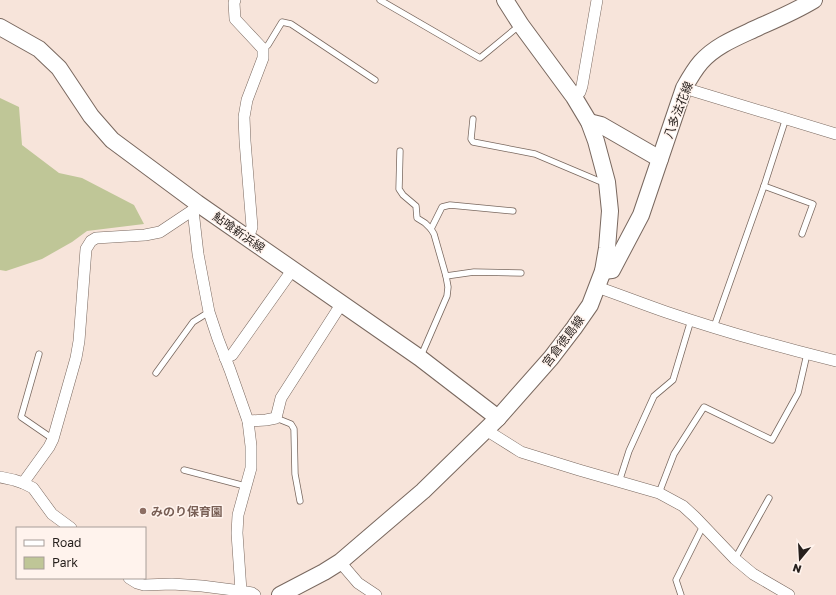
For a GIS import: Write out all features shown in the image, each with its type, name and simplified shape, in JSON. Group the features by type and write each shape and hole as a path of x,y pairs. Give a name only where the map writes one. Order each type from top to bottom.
{"main road":[{"name":"宮倉徳島線","path":"280,595 340,562 423,491 486,430 551,358 590,305 598,287 603,271 607,248 610,211 607,182 596,141 589,122 574,97 521,25 505,0"},
{"name":"八多法花線","path":"603,271 612,270 641,215 684,88 693,72 709,54 729,41 797,10 814,0"},
{"name":"鮎喰新浜線","path":"0,27 38,49 60,68 91,116 112,140 195,206 248,238 342,303 420,358 498,418"},
{"path":"589,122 601,125 660,159"}],"street":[{"path":"235,0 235,19 263,49 263,58 247,100 244,117 244,141 252,226 248,238"},
{"path":"574,97 580,92 582,86 597,0"},
{"path":"684,88 836,134"},
{"path":"195,206 198,254 210,312 218,339 248,421 251,446 251,468 238,516 237,533 241,591"},
{"path":"23,483 49,447 53,439 76,358 79,341 86,250 91,241 96,238 145,235 160,232 195,206"},
{"path":"225,358 232,355 293,269"},
{"path":"598,287 691,320 836,361"},
{"path":"248,421 276,418 281,398 342,303"},
{"path":"486,430 521,452 659,493 683,506 735,559 753,574 789,595"},
{"path":"0,477 14,480 33,488 52,514 70,527"},
{"path":"340,562 358,583 376,595"},
{"path":"131,579 144,585 172,584 202,586 241,591 255,595"}],"lane":[{"path":"380,0 480,58 521,25"},
{"path":"263,49 268,45 282,22 292,24 375,80"},
{"path":"714,327 764,186 786,118"},
{"path":"473,119 471,139 473,142 535,154 599,181 607,182"},
{"path":"400,151 399,189 403,195 416,206 417,218 425,223 434,234 448,287 447,296 420,358"},
{"path":"764,186 813,204 802,234"},
{"path":"431,229 442,207 450,205 513,211"},
{"path":"446,276 474,272 521,273"},
{"path":"156,373 193,322 210,312"},
{"path":"619,482 629,451 654,396 673,380 691,320"},
{"path":"40,354 21,417 53,439"},
{"path":"659,493 674,454 704,407 772,440 798,393 807,354"},
{"path":"276,418 291,424 294,429 295,474 300,501"},
{"path":"184,470 245,486"},
{"path":"735,559 769,498"},
{"path":"681,595 676,580 703,526"}],"green space":[{"path":"0,98 19,107 22,145 59,173 82,178 134,205 144,224 87,231 72,242 42,259 6,271 0,270"}],"place":[{"name":"みのり保育園","path":"143,511"}]}
